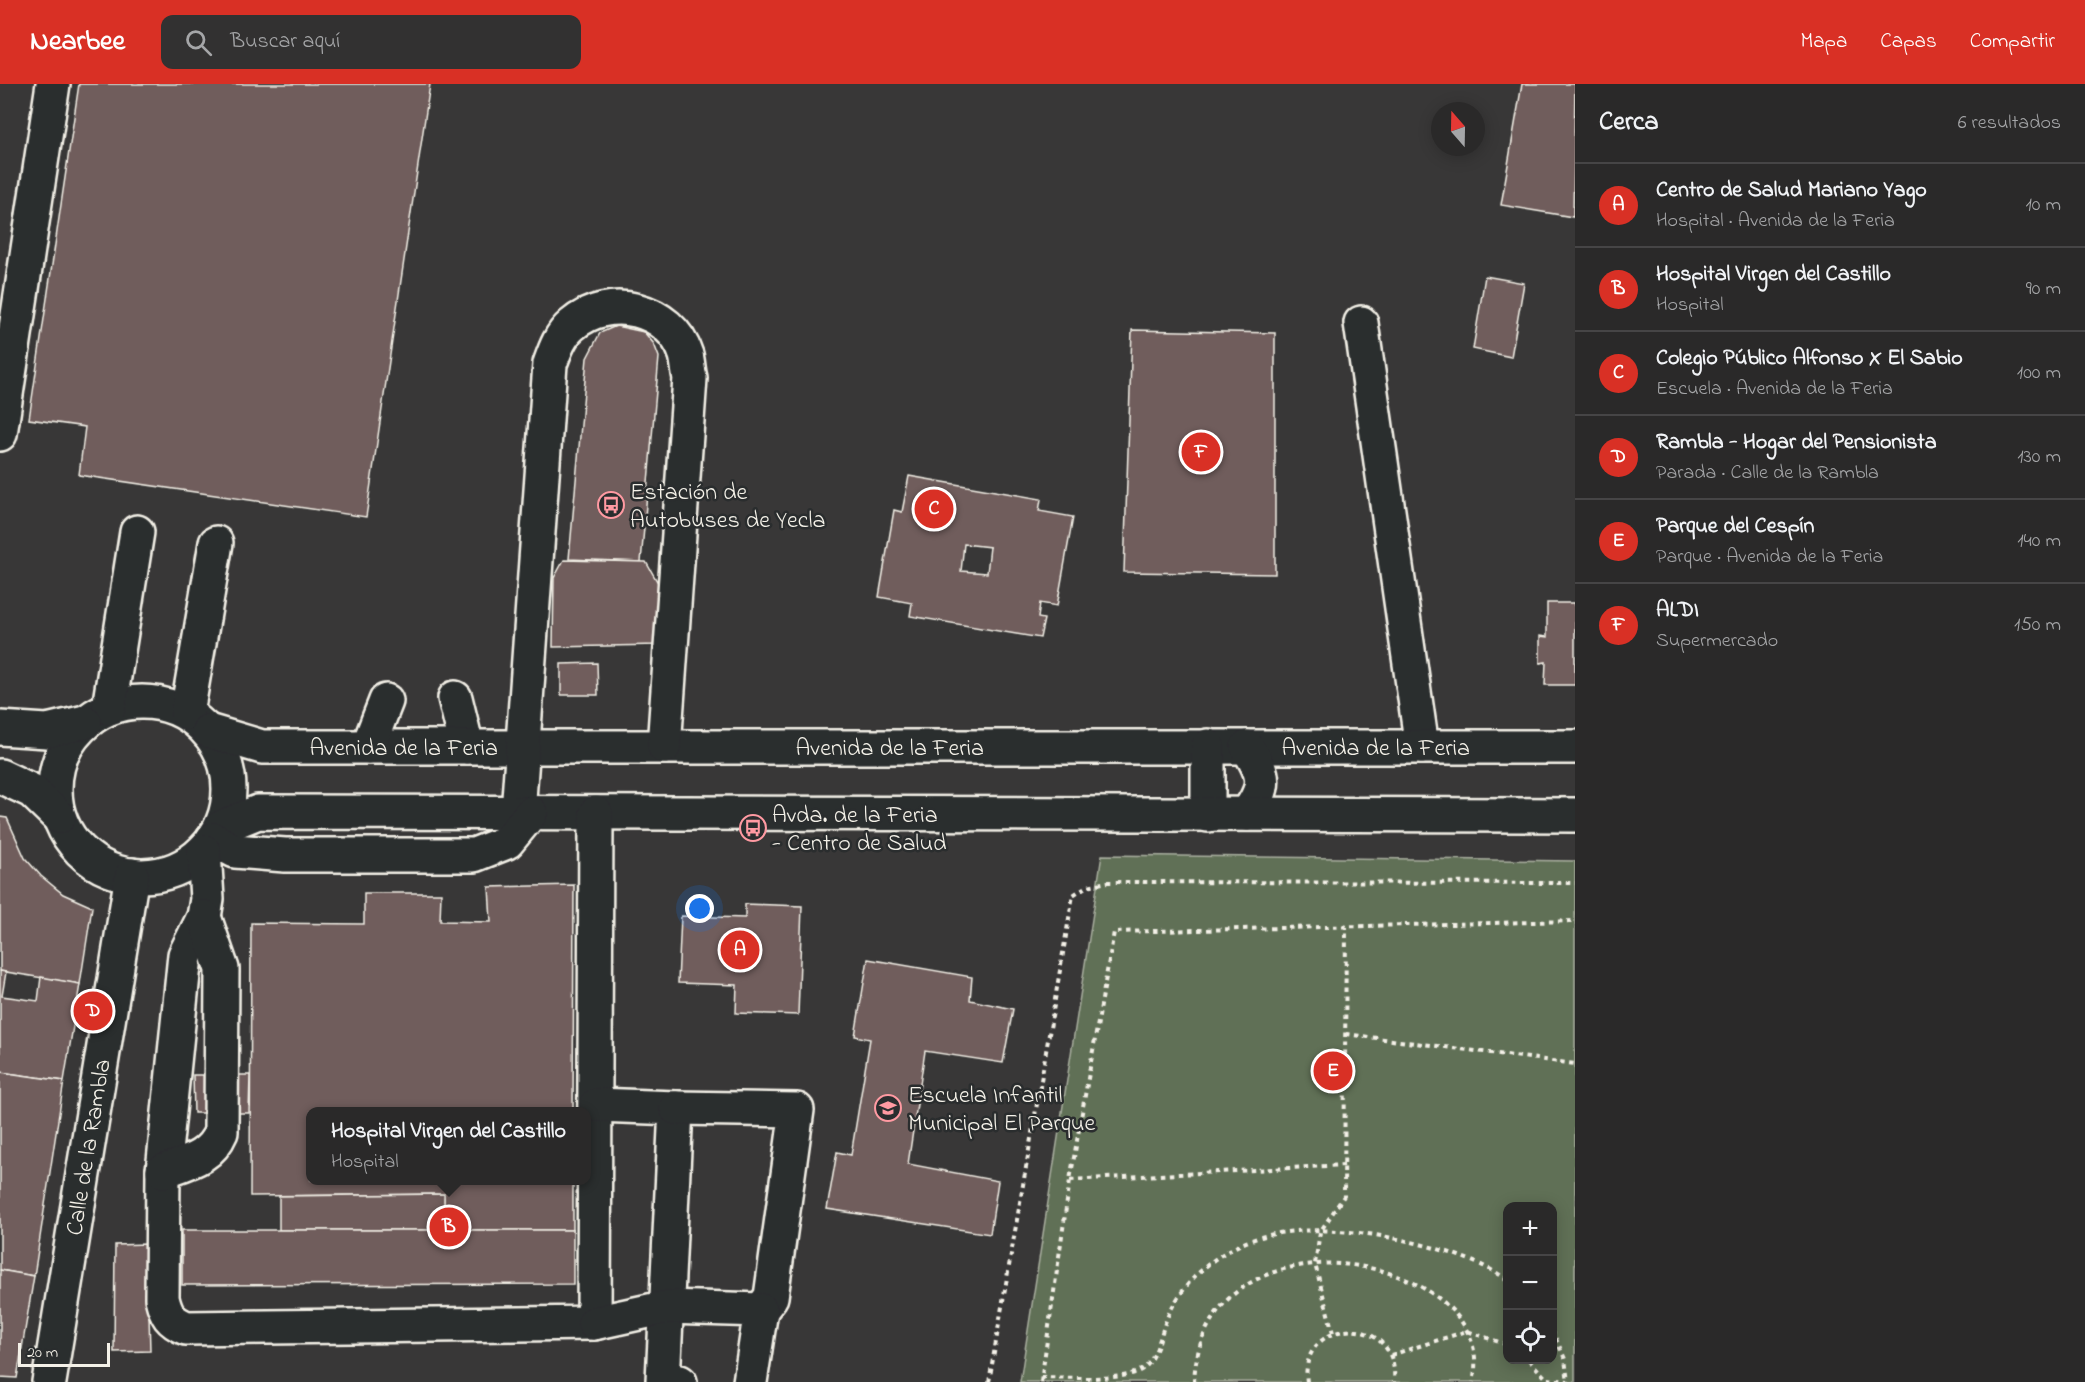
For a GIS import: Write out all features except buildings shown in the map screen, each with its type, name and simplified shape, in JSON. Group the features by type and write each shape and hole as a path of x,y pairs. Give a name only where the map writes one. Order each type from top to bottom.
{"street":[{"path":"0,434 53,84"},
{"path":"213,839 236,851 285,855 474,855 507,842 524,813 522,747 550,364 558,343 572,325 590,313 613,307 636,309 658,318 675,334 686,355 690,378 664,747"},
{"path":"1361,323 1422,747"},
{"path":"137,532 97,715 68,742 58,765 54,792 59,817 70,839 87,857 108,870 132,875 166,872 182,866 213,839 258,812 1575,815"},
{"path":"198,722 216,543"},
{"path":"454,698 467,747"},
{"path":"0,728 47,731 135,701 162,703 198,722 222,752 229,777 229,802 213,839 204,916 185,956 163,1171 162,1298 165,1312 171,1322 186,1328 594,1323 667,1306 761,1310"},
{"path":"368,747 386,701"},
{"name":"Avenida de la Feria","path":"198,722 262,747 1575,747"},
{"path":"1208,746 1208,814"},
{"path":"1247,814 1261,795 1263,777 1248,747"},
{"path":"0,776 32,791 59,817"},
{"path":"594,1323 597,813"},
{"name":"Calle de la Rambla","path":"49,1382 132,875"},
{"path":"163,1171 207,1153 215,1145 221,1132 222,969 204,916"},
{"path":"596,1105 797,1110 771,1298 761,1310 750,1382"},
{"path":"676,1108 663,1381 680,1382"}],"path":[{"path":"989,1382 1073,895 1087,886 1108,882 1575,883"},
{"path":"1503,1277 1470,1259 1415,1241 1320,1232 1263,1237 1227,1252 1203,1269 1177,1300 1148,1364 1140,1371 1121,1376 1041,1379 1070,1180 1114,932 1575,921"},
{"path":"1333,1333 1315,1264 1320,1232 1344,1196 1346,927"},
{"path":"1346,1034 1575,1064"},
{"path":"1070,1180 1345,1165"},
{"path":"1194,1382 1198,1354 1206,1329 1214,1314 1236,1290 1272,1273 1315,1264 1357,1265 1407,1280 1446,1305 1467,1331 1473,1348 1473,1382"},
{"path":"1307,1382 1306,1373 1314,1349 1333,1333 1346,1330 1373,1335 1391,1355 1395,1370 1394,1382"},
{"path":"1391,1355 1467,1331 1503,1343"},
{"path":"1534,1364 1547,1379 1568,1382 1565,1359 1557,1341"}],"green space":[{"path":"1102,855 1575,861 1575,1382 1020,1382"}],"place":[{"name":"ALDI","path":"1201,452"},
{"name":"Estación de Autobuses de Yecla","path":"611,505"},
{"name":"Colegio Público Alfonso X El Sabio","path":"934,509"},
{"name":"Avda. de la Feria - Centro de Salud","path":"753,828"},
{"name":"Centro de Salud Mariano Yago","path":"740,950"},
{"name":"Rambla - Hogar del Pensionista","path":"93,1011"},
{"name":"Parque del Cespín","path":"1333,1071"},
{"name":"Escuela Infantil Municipal El Parque","path":"888,1108"},
{"name":"Hospital Virgen del Castillo","path":"449,1227"}]}
